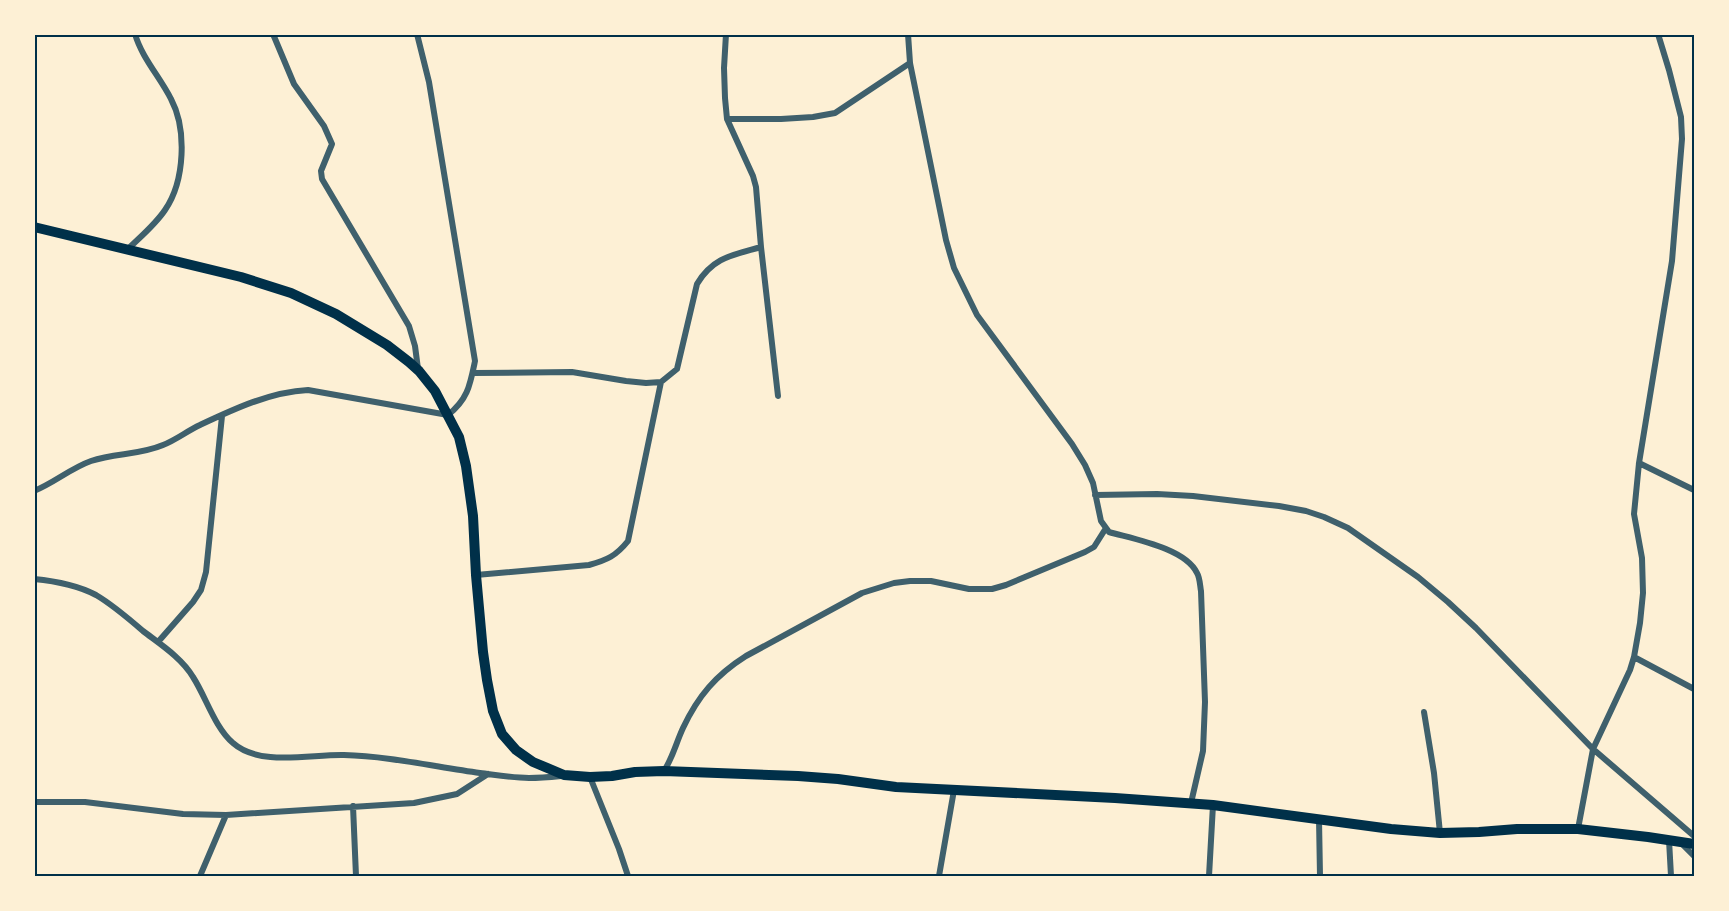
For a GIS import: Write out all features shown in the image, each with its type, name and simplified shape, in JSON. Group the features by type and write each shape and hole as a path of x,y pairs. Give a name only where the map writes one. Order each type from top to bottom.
{"highway":[{"path":"34,227 241,277 291,293 364,330 419,371 435,391 459,436 466,466 473,516 476,575 487,680 493,711 502,734 516,750 533,762 564,775 590,777 664,771 798,776 896,787 1105,797 1213,805 1319,818 1391,830 1440,833 1578,829 1695,844"}],"street":[{"path":"126,250 156,222 170,201 178,179 183,137 178,113 135,34"},
{"path":"273,34 294,84 324,126 332,144 321,171 322,179 409,326 419,371"},
{"path":"34,491 90,461 162,446 198,426 267,397 289,391 308,390 448,415 458,406 466,395 475,361 429,82 417,34"},
{"path":"726,34 724,68 728,119 755,182 760,247 778,396"},
{"path":"908,34 910,63 946,240 954,268 977,315 1072,444 1093,483 1101,521 1109,532 1165,549 1190,563 1198,573 1201,591 1205,702 1203,751 1191,803"},
{"path":"1578,829 1593,749 1630,670 1640,622 1642,558 1634,514 1639,463 1672,261 1682,139 1681,117 1658,34"},
{"path":"728,119 781,119 835,113 910,63"},
{"path":"473,373 572,372 626,381 661,382 676,369 697,284 704,272 723,259 760,247"},
{"path":"476,575 589,565 605,561 619,553 628,541 661,382"},
{"path":"158,642 180,619 201,590 206,572 222,416"},
{"path":"1639,463 1695,490"},
{"path":"1095,495 1193,496 1279,506 1324,516 1348,528 1418,577 1448,602 1476,627 1593,749 1695,836"},
{"path":"664,771 672,759 684,726 702,696 714,680 746,656 862,594 887,585 910,581 931,581 980,590 1006,585 1094,547 1106,528"},
{"path":"34,579 74,586 95,595 158,642 192,674 223,733 234,744 246,751 262,756 286,758 321,755 368,757 531,778 564,775"},
{"path":"1634,657 1695,688"},
{"path":"1424,712 1440,833"},
{"path":"34,802 85,802 183,814 226,815 445,798 457,794 488,774"},
{"path":"590,777 628,876"},
{"path":"939,876 954,790"},
{"path":"1209,876 1213,805"},
{"path":"353,806 356,876"},
{"path":"200,876 226,815"},
{"path":"1319,818 1320,876"},
{"path":"1669,840 1671,876"},
{"path":"1681,842 1695,856"}]}
